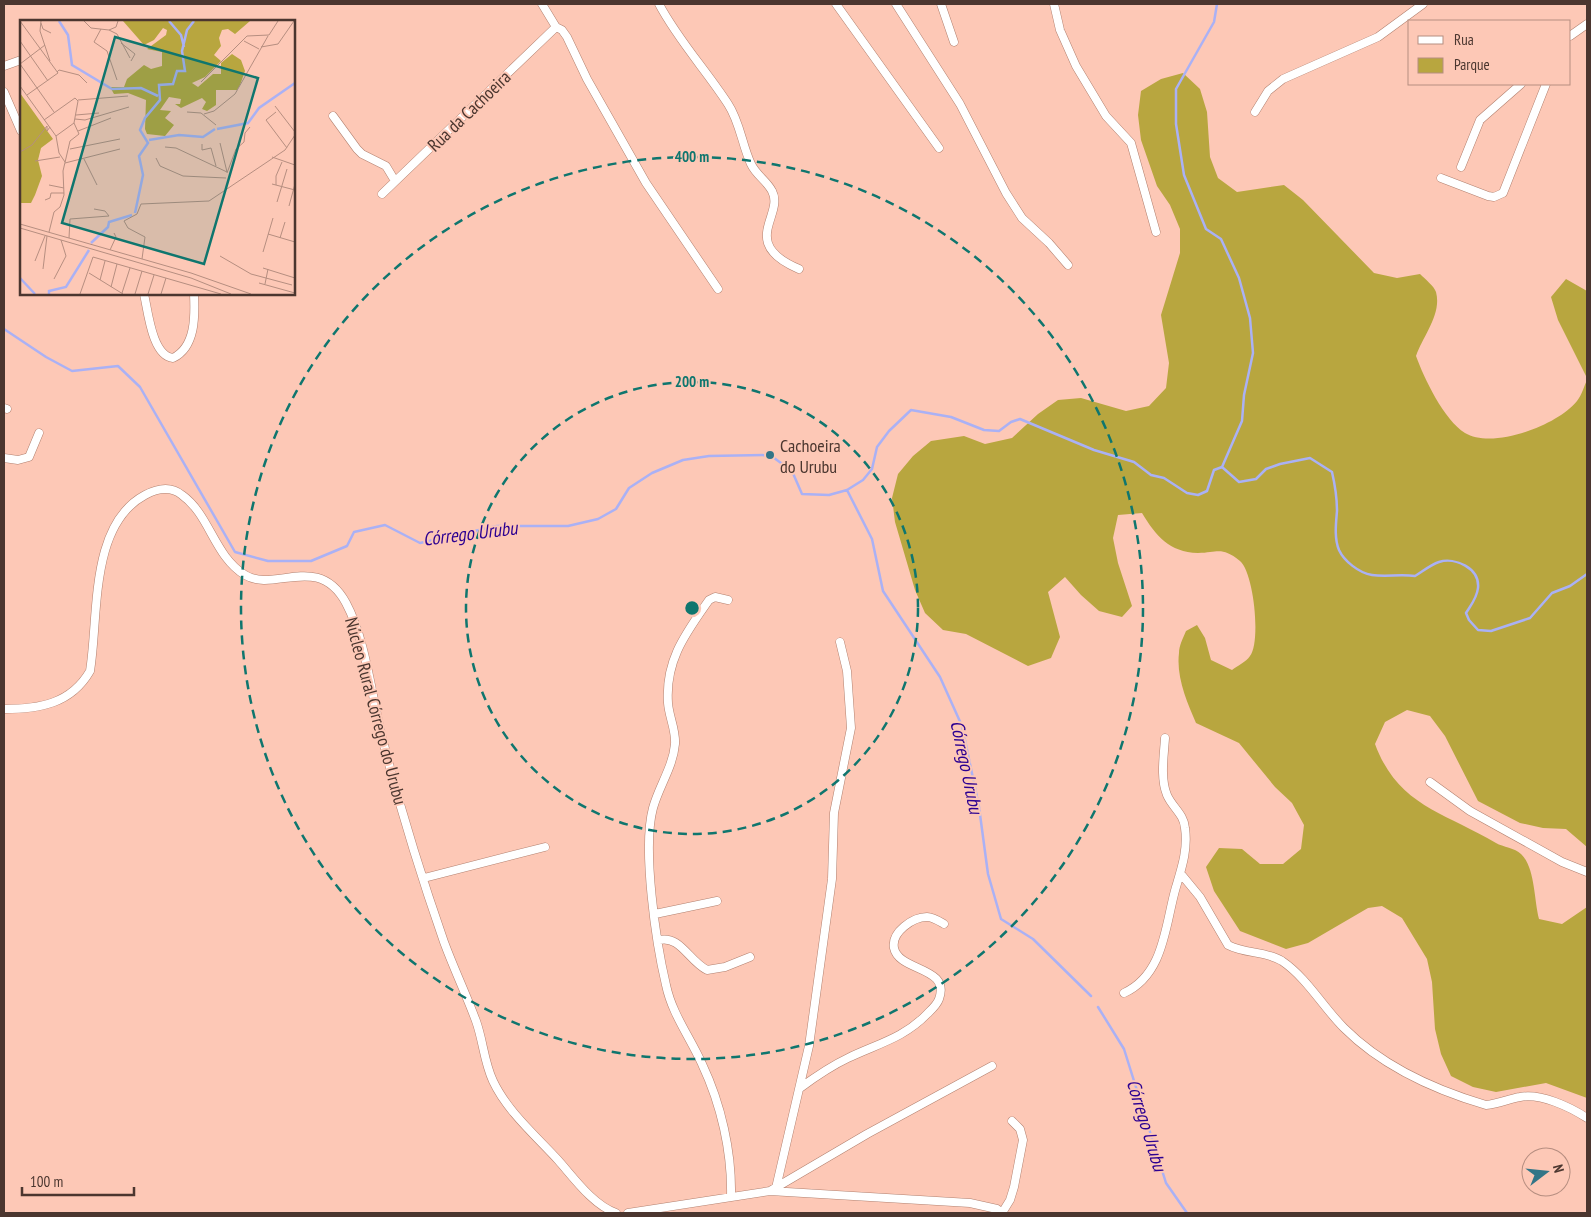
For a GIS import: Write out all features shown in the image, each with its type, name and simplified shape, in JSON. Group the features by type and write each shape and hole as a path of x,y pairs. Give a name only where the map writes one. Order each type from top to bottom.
{"street":[{"path":"542,4 556,27 562,30 567,37 587,79 646,183 718,289"},
{"path":"659,4 670,24 732,111 752,165 773,192 774,200 765,234 769,246 778,256 799,269"},
{"path":"836,4 939,148"},
{"path":"896,4 960,104 1014,206 1068,265"},
{"path":"940,4 954,42"},
{"path":"1054,4 1060,30 1076,66 1106,116 1131,143 1156,232"},
{"path":"1255,112 1268,91 1283,79 1378,37 1423,4"},
{"path":"1571,35 1587,24"},
{"name":"Rua da Cachoeira","path":"382,194 556,27"},
{"path":"4,66 20,60"},
{"path":"1461,167 1480,120 1520,85"},
{"path":"1442,178 1488,196 1494,197 1503,193 1546,85"},
{"path":"4,92 20,129"},
{"path":"333,116 357,149 362,154 386,166 395,182"},
{"path":"144,295 156,344 162,354 173,358 183,350 191,335 195,314 194,295"},
{"path":"4,458 18,460 28,457 39,433"},
{"name":"Núcleo Rural Córrego do Urubu","path":"4,709 42,706 60,700 82,685 90,671 101,571 110,533 125,509 135,500 148,493 172,489 185,497 193,505 218,549 243,574 257,578 297,575 311,577 332,585 340,592 348,606 361,646 382,738 424,878 444,943 477,1023 493,1082 512,1108 577,1181 605,1208 616,1213"},
{"path":"728,600 715,597 709,600 679,644 670,672 668,705 675,744 673,757 653,807 649,830 655,914 666,985 673,1008 702,1063 714,1092 728,1150 731,1196"},
{"path":"773,1190 800,1088 808,1046 832,879 834,813 851,728 847,671 840,642"},
{"path":"1124,993 1137,985 1143,978 1162,948 1186,852 1183,819 1168,797 1165,788 1165,738"},
{"path":"1430,782 1470,811 1562,862 1587,872"},
{"path":"424,878 546,847"},
{"path":"1181,874 1200,897 1228,945 1236,949 1274,958 1292,968 1343,1027 1368,1049 1389,1063 1410,1075 1486,1105 1498,1104 1518,1097 1534,1096 1553,1102 1587,1118"},
{"path":"655,914 717,901"},
{"path":"800,1088 847,1058 904,1034 933,1008 939,1000 940,989 938,982 926,970 907,963 897,955 894,948 894,938 901,929 915,920 927,917 944,924"},
{"path":"659,940 666,938 676,942 694,961 707,970 725,967 750,957"},
{"path":"773,1190 867,1134 992,1066"},
{"path":"628,1213 773,1190 970,1203 997,1209 1002,1213 1010,1200 1014,1187 1023,1140 1020,1130 1012,1121"}],"green space":[{"path":"1183,73 1200,89 1207,112 1210,157 1218,178 1237,192 1284,185 1303,200 1374,273 1397,278 1420,274 1433,287 1437,300 1434,317 1416,356 1429,387 1442,409 1457,427 1465,433 1492,439 1508,437 1541,426 1568,410 1577,401 1587,380 1587,847 1566,829 1543,828 1520,823 1478,801 1445,736 1430,716 1407,710 1385,722 1375,744 1385,765 1396,781 1410,794 1441,814 1521,854 1526,860 1532,875 1539,919 1562,924 1587,907 1587,1098 1546,1083 1496,1092 1473,1087 1451,1076 1441,1054 1435,1029 1432,982 1427,959 1402,918 1382,906 1368,908 1308,943 1286,949 1240,931 1214,891 1206,867 1219,848 1242,849 1260,864 1283,864 1301,849 1304,825 1292,803 1275,787 1239,743 1196,723 1181,680 1178,662 1180,645 1186,631 1197,625 1205,638 1211,660 1232,670 1250,656 1255,637 1252,593 1245,568 1234,556 1219,551 1198,553 1179,550 1158,536 1142,513 1118,515 1113,538 1118,563 1132,606 1122,617 1099,611 1065,577 1048,592 1060,637 1051,658 1028,666 966,634 943,630 925,613 915,590 895,522 892,498 898,474 913,456 931,441 964,436 985,444 1012,438 1038,414 1058,400 1081,398 1126,411 1149,406 1166,388 1169,363 1161,315 1180,253 1180,229 1170,205 1157,186 1141,140 1138,115 1141,91 1161,79"},
{"path":"1566,279 1587,291 1587,378 1558,320 1551,297"}],"waterway":[{"name":"Córrego Urubu","path":"1217,4 1214,22 1176,89 1176,124 1184,175 1206,229 1221,239 1239,278 1250,318 1253,353 1244,395 1242,421 1222,467"},
{"name":"Córrego Urubu","path":"4,329 46,357 72,371 118,366 140,387 235,552 268,561 311,561 347,546 354,532 385,525 420,543 497,526 568,526 598,519 616,509 629,488 652,473 683,460 709,456 770,455 792,471 802,494 829,495 847,490 863,480 872,469 877,447 889,431 911,410 951,417 984,430 999,431 1011,422 1020,419 1094,450 1134,462 1151,475 1164,478 1187,493 1198,495 1207,491 1214,470 1222,467 1239,482 1256,479 1266,469 1280,464 1310,458 1332,472 1337,501 1336,541 1341,554 1348,562 1367,574 1383,576 1415,576 1432,565 1445,561 1452,561 1465,566 1471,570 1478,581 1476,595 1466,613 1469,620 1478,630 1491,631 1530,618 1552,593 1570,586 1587,574"},
{"name":"Córrego Urubu","path":"847,490 872,539 883,591 940,677 962,726 979,807 988,874 1001,919 1033,939 1091,996"},
{"name":"Córrego Urubu","path":"1098,1007 1124,1049 1166,1183 1187,1213"}],"place":[{"name":"Cachoeira do Urubu","path":"770,455"}]}
